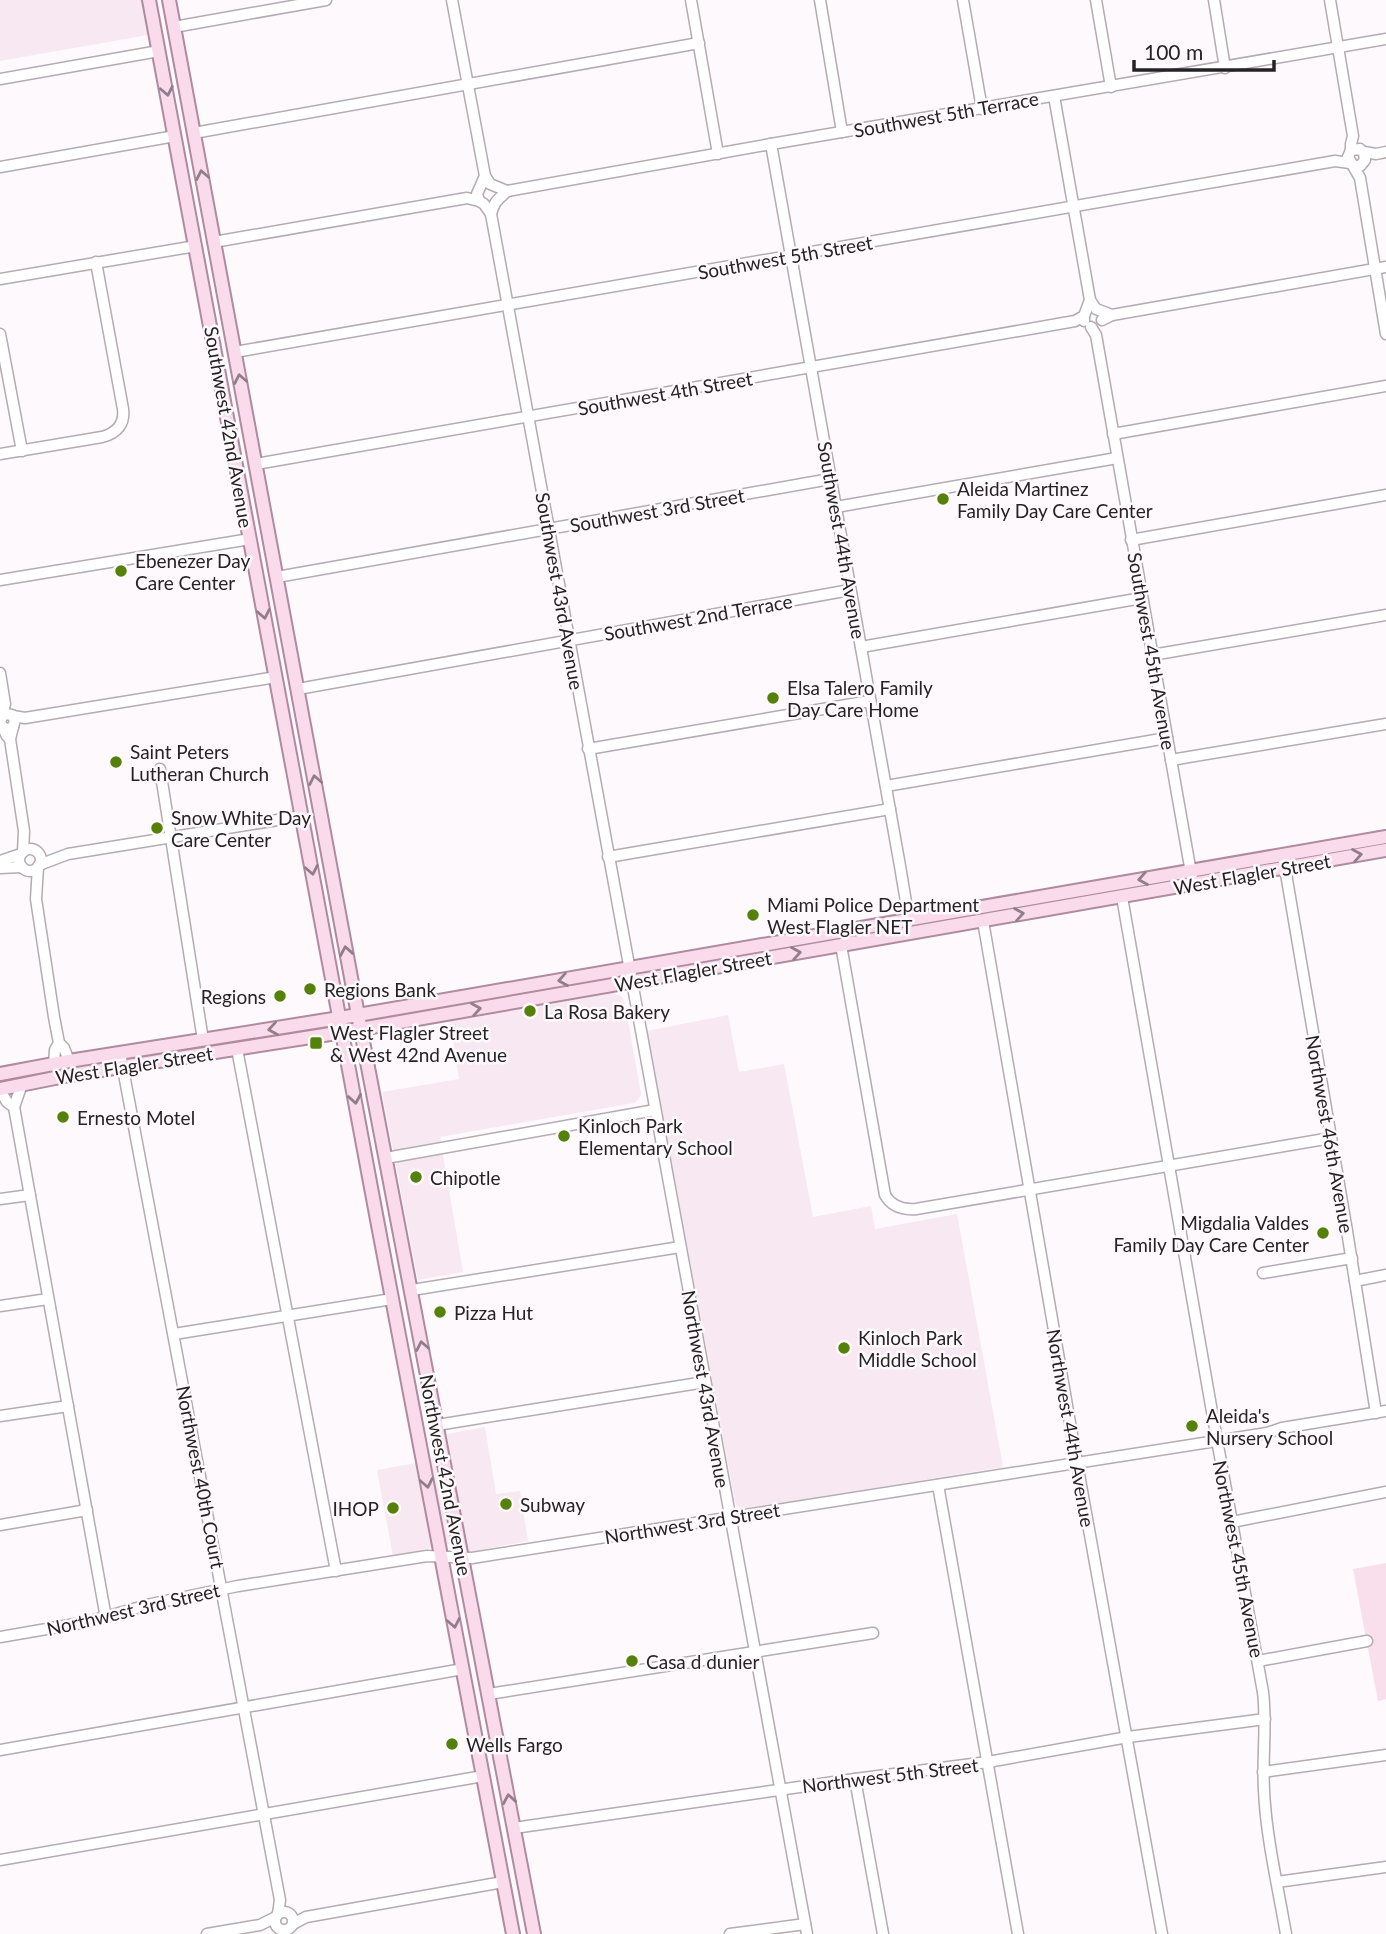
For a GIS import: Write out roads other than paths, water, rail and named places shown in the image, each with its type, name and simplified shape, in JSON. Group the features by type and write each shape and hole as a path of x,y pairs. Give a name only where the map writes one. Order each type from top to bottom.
{"main road":[{"name":"Southwest 42nd Avenue","path":"149,0 340,1018"},
{"name":"Southwest 42nd Avenue","path":"169,0 358,1015"},
{"path":"200,271 208,248 214,242"},
{"path":"229,427 237,428 253,446"},
{"path":"275,674 298,689"},
{"path":"295,779 309,804 321,813"},
{"path":"302,816 314,822 328,847"},
{"name":"West Flagler Street","path":"0,1089 1122,897 1193,884 1386,837"},
{"name":"West Flagler Street","path":"0,1074 358,1015 1191,870 1386,850"},
{"path":"983,921 1002,903"},
{"name":"Northwest 42nd Avenue","path":"358,1015 534,1934"},
{"name":"Northwest 42nd Avenue","path":"340,1018 513,1934"},
{"path":"386,1266 398,1283 412,1290"},
{"path":"486,1794 499,1818 514,1828"},
{"path":"503,1882 517,1892 530,1915"}],"street":[{"path":"174,27 326,0"},
{"name":"Southwest 43rd Avenue","path":"452,0 629,968"},
{"path":"691,0 718,153"},
{"path":"820,0 842,132"},
{"path":"963,0 982,109"},
{"path":"1096,0 1111,87"},
{"path":"1214,0 1225,68"},
{"path":"1329,0 1353,136 1351,144 1357,157 1381,268 1386,334"},
{"name":"Southwest 5th Terrace","path":"214,242 1386,39"},
{"path":"194,133 699,43"},
{"path":"0,79 159,51"},
{"name":"Southwest 45th Avenue","path":"1054,96 1193,884"},
{"path":"0,167 175,136"},
{"name":"Southwest 44th Avenue","path":"771,144 909,920 904,935"},
{"name":"Southwest 5th Street","path":"235,352 1381,153"},
{"path":"0,279 196,246"},
{"path":"0,454 102,437 120,427 124,418 123,409 96,262"},
{"name":"Southwest 4th Street","path":"256,464 1381,268"},
{"path":"0,334 22,451"},
{"path":"1113,434 1386,386"},
{"path":"836,507 1117,458"},
{"name":"Southwest 3rd Street","path":"277,577 830,479"},
{"path":"1131,540 1386,495"},
{"path":"0,580 250,539"},
{"name":"Southwest 2nd Terrace","path":"298,689 850,590"},
{"path":"861,647 1142,598"},
{"path":"1152,655 1386,615"},
{"path":"0,673 24,831 19,862 36,899 59,1043 69,1061"},
{"path":"6,722 275,674"},
{"path":"589,750 870,701"},
{"path":"1171,760 1386,724"},
{"path":"886,786 1167,738"},
{"path":"160,769 203,1040"},
{"path":"608,858 890,809"},
{"path":"0,861 28,849 36,852 68,853 302,816"},
{"path":"24,831 40,859 36,899"},
{"path":"0,868 32,870 68,853"},
{"name":"Northwest 46th Avenue","path":"1283,861 1355,1281 1381,1412"},
{"name":"Northwest 45th Avenue","path":"1122,897 1263,1692 1264,1799 1286,1934"},
{"name":"Northwest 44th Avenue","path":"983,921 1162,1934"},
{"path":"841,945 886,1195 894,1206 916,1209 1331,1138"},
{"name":"Northwest 43rd Avenue","path":"629,968 806,1929"},
{"path":"54,1064 55,1050 59,1043"},
{"path":"237,1049 336,1571"},
{"name":"Northwest 40th Court","path":"120,1053 285,1923"},
{"path":"22,1084 14,1107 106,1618"},
{"path":"0,1089 7,1102 14,1107"},
{"path":"386,1158 655,1110"},
{"path":"0,1199 30,1195"},
{"path":"412,1290 680,1247"},
{"path":"1262,1273 1352,1258"},
{"path":"1355,1281 1386,1275"},
{"path":"0,1306 48,1299"},
{"path":"174,1334 392,1299"},
{"path":"437,1425 705,1382"},
{"path":"0,1416 68,1406"},
{"name":"Northwest 3rd Street","path":"0,1637 74,1625 151,1604 222,1590 421,1556 472,1558 1267,1433 1282,1428 1381,1412"},
{"path":"938,1485 1018,1934"},
{"path":"1232,1522 1386,1492"},
{"path":"0,1525 87,1510"},
{"path":"489,1694 873,1633"},
{"path":"1258,1661 1367,1641"},
{"path":"0,1750 463,1669"},
{"name":"Northwest 5th Street","path":"514,1828 988,1762 1128,1737 1265,1718"},
{"path":"1263,1772 1386,1755"},
{"path":"0,1860 483,1776"},
{"path":"855,1779 883,1934"},
{"path":"1277,1882 1386,1867"},
{"path":"207,1934 285,1923 503,1882"},
{"path":"730,1934 806,1929"}],"place":[{"name":"Aleida Martinez Family Day Care Center","path":"943,499"},
{"name":"Ebenezer Day Care Center","path":"121,571"},
{"name":"Elsa Talero Family Day Care Home","path":"773,698"},
{"name":"Saint Peters Lutheran Church","path":"116,762"},
{"name":"Snow White Day Care Center","path":"157,828"},
{"name":"Miami Police Department West Flagler NET","path":"753,915"},
{"name":"Regions Bank","path":"310,989"},
{"name":"Regions","path":"280,996"},
{"name":"La Rosa Bakery","path":"530,1011"},
{"name":"West Flagler Street & West 42nd Avenue","path":"316,1043"},
{"name":"Ernesto Motel","path":"63,1117"},
{"name":"Kinloch Park Elementary School","path":"564,1136"},
{"name":"Chipotle","path":"416,1177"},
{"name":"Migdalia Valdes Family Day Care Center","path":"1323,1233"},
{"name":"Pizza Hut","path":"440,1312"},
{"name":"Kinloch Park Middle School","path":"844,1348"},
{"name":"Aleida's Nursery School","path":"1192,1426"},
{"name":"Subway","path":"506,1504"},
{"name":"IHOP","path":"393,1508"},
{"name":"Casa d dunier","path":"632,1661"},
{"name":"Wells Fargo","path":"452,1744"}]}
